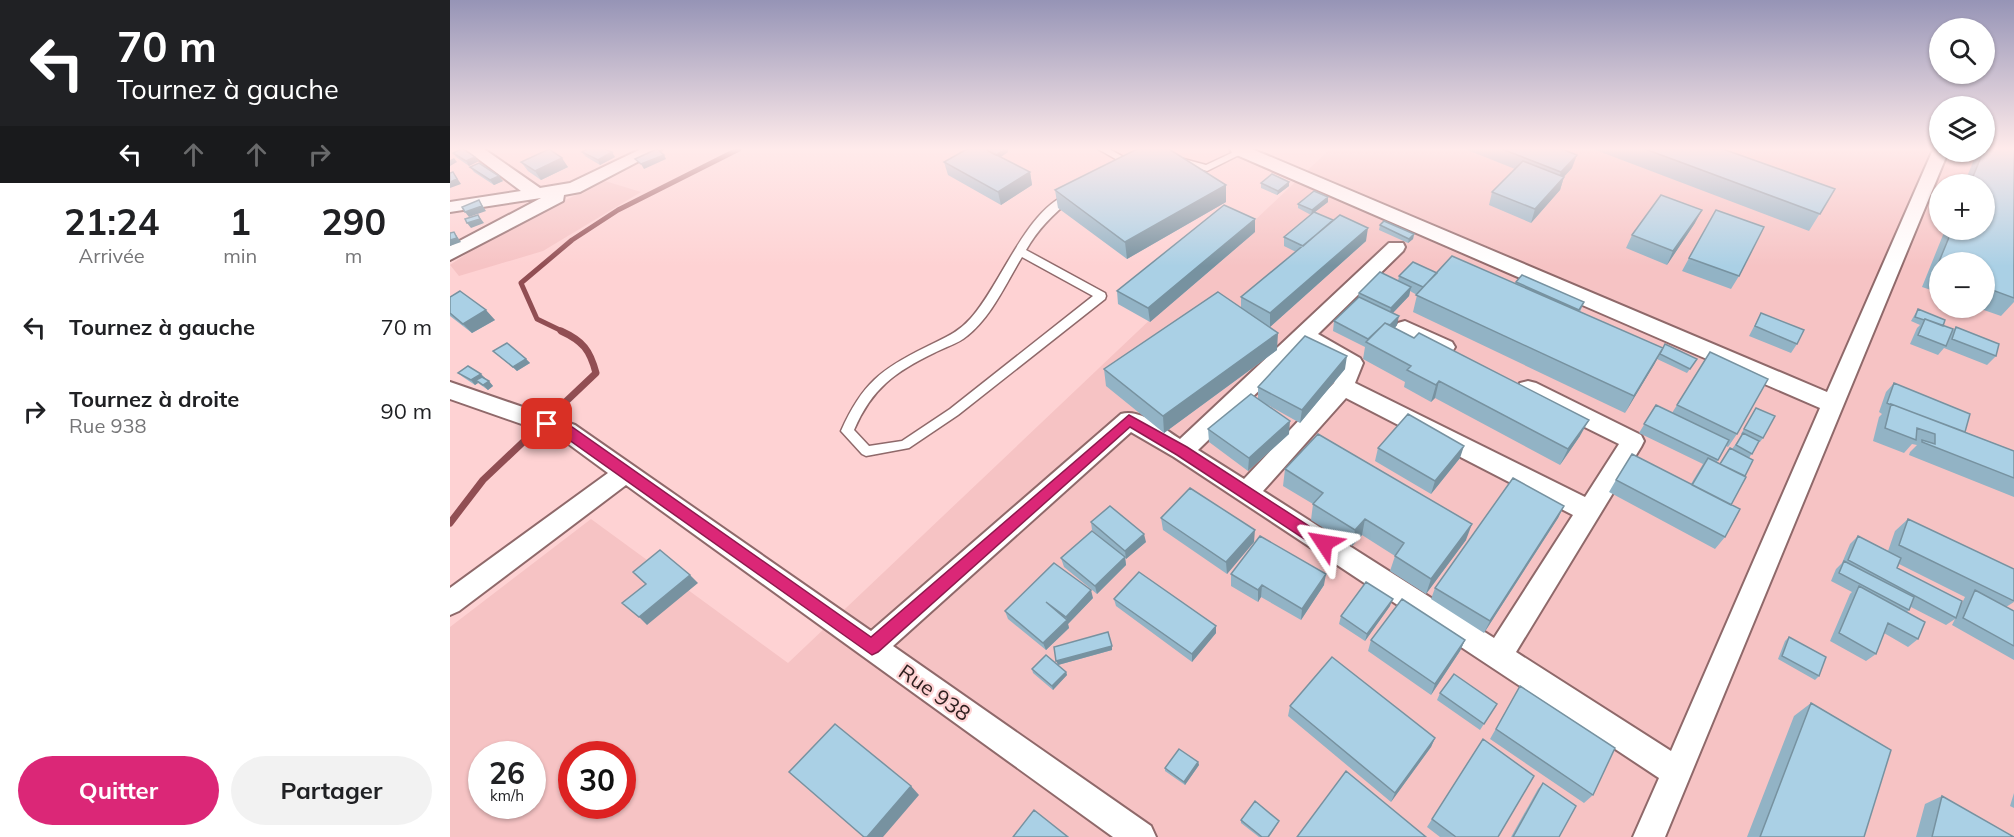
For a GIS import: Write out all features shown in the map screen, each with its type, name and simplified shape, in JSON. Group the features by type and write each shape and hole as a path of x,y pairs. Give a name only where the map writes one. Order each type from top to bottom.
{"street":[{"path":"529,188 537,194"},
{"path":"450,207 574,188"},
{"path":"450,254 574,188"},
{"path":"1329,188 1833,404"},
{"path":"1649,837 1925,188"},
{"path":"1182,451 1396,247"},
{"path":"1405,328 1467,359"},
{"path":"1246,493 1306,436 1343,387 1352,363 1303,335"},
{"path":"1498,656 1633,441 1509,379"},
{"path":"1343,387 1589,511"},
{"name":"Rue 938","path":"450,390 567,431 1140,837"},
{"path":"872,647 1129,420 1182,451 1677,772"},
{"path":"450,603 625,473"}],"lane":[{"path":"1022,252 1101,296 954,411 905,445 866,451 847,431 857,406 889,370 964,333 987,308 1022,252 1025,243 1058,204 1078,192"}],"shaded area":[{"path":"590,188 628,188 641,192 543,251 459,276 450,265 499,232"},
{"path":"1289,188 1929,188 1929,240 1995,240 1995,188 2014,188 2014,837 450,837 450,627 591,519 788,663"}],"building":[{"path":"991,188 1004,188 998,192"},
{"path":"1059,188 1221,188 1125,242 1055,190"},
{"path":"1496,188 1554,188 1535,209 1492,192"},
{"path":"1750,188 1835,189 1820,214"},
{"path":"1995,188 2014,188 2014,298 1995,291 1995,252 1943,252 1948,240 1995,240"},
{"path":"1314,191 1328,197 1312,210 1298,204"},
{"path":"1661,195 1702,210 1673,251 1632,235"},
{"path":"479,200 482,206 465,212 462,207"},
{"path":"1224,205 1255,219 1148,308 1117,291"},
{"path":"1716,210 1764,227 1739,276 1689,258"},
{"path":"1314,212 1333,220 1303,246 1284,237"},
{"path":"478,215 480,219 467,223 465,219"},
{"path":"1340,215 1368,228 1270,313 1241,297"},
{"path":"1384,221 1414,234 1409,239 1380,225"},
{"path":"454,232 457,238 450,240 450,233"},
{"path":"1452,256 1663,348 1634,396 1416,295"},
{"path":"1413,262 1437,273 1423,287 1399,276"},
{"path":"1380,272 1411,287 1391,308 1359,293"},
{"path":"1522,275 1584,302 1579,310 1516,282"},
{"path":"460,291 486,310 463,324 450,313 450,297"},
{"path":"1218,292 1278,333 1163,416 1104,369"},
{"path":"1359,297 1399,316 1390,325 1385,323 1368,339 1334,321"},
{"path":"1918,309 1929,313 1929,318 1945,320 1943,326 1915,317"},
{"path":"1761,313 1804,330 1797,344 1755,326"},
{"path":"1925,319 1953,329 1946,346 1918,335"},
{"path":"1385,323 1414,338 1419,333 1589,420 1568,449 1439,381 1436,385 1407,370 1411,366 1366,342"},
{"path":"1956,327 1999,344 1996,356 1952,339"},
{"path":"1305,336 1347,356 1302,410 1258,387"},
{"path":"507,343 526,359 513,367 493,351"},
{"path":"1665,344 1697,359 1690,369 1660,354"},
{"path":"1710,352 1768,379 1737,434 1677,405"},
{"path":"468,366 481,374 471,380 458,373"},
{"path":"482,377 489,381 483,385 476,380"},
{"path":"1894,383 1970,414 1965,432 1887,403"},
{"path":"1251,394 1290,421 1249,458 1208,429"},
{"path":"1891,404 2014,451 2014,478 1922,442 1922,440 1935,444 1935,434 1917,428 1916,440 1885,428"},
{"path":"1656,405 1729,440 1718,460 1644,424"},
{"path":"1756,408 1775,416 1763,438 1744,429"},
{"path":"1408,414 1464,446 1435,481 1378,448"},
{"path":"1743,433 1759,441 1752,454 1736,445"},
{"path":"1318,434 1472,524 1431,579 1395,556 1404,543 1365,519 1355,530 1313,504 1323,493 1285,469"},
{"path":"1730,448 1753,460 1745,476 1720,464"},
{"path":"1632,454 1740,509 1725,537 1616,480"},
{"path":"1708,458 1746,477 1731,505 1692,485"},
{"path":"1513,478 1564,506 1490,621 1435,588"},
{"path":"1190,488 1255,530 1226,562 1161,518"},
{"path":"1110,506 1144,534 1125,551 1091,522"},
{"path":"1908,519 2014,569 2014,601 1899,545"},
{"path":"1092,531 1125,557 1095,586 1061,558"},
{"path":"1260,536 1326,574 1302,609 1262,585 1258,590 1231,574"},
{"path":"1858,536 1901,558 1897,568 1962,601 1956,618 1848,560"},
{"path":"660,550 690,575 639,617 622,603 646,584 633,572"},
{"path":"1844,561 1914,597 1909,610 1839,573"},
{"path":"1054,563 1091,590 1066,617 1046,602 1067,620 1043,643 1005,611"},
{"path":"1139,572 1216,626 1192,654 1114,599"},
{"path":"1366,582 1393,599 1367,634 1341,616"},
{"path":"1859,586 1925,622 1918,639 1888,623 1876,654 1839,633"},
{"path":"1975,590 2014,611 2014,646 1963,618"},
{"path":"1402,599 1465,640 1435,684 1371,640"},
{"path":"1108,632 1112,646 1056,661 1054,647"},
{"path":"1789,637 1826,657 1819,676 1782,656"},
{"path":"1046,655 1066,672 1052,686 1032,669"},
{"path":"1332,657 1435,738 1395,793 1290,706"},
{"path":"1454,674 1497,704 1484,724 1440,693"},
{"path":"1520,686 1615,748 1593,795 1496,729"},
{"path":"1811,703 1891,750 1864,837 1760,837"},
{"path":"835,724 911,786 867,837 864,837 789,772"},
{"path":"1483,739 1534,776 1498,837 1456,837 1432,819"},
{"path":"1179,749 1198,762 1184,782 1165,768"},
{"path":"1346,771 1426,837 1297,837"},
{"path":"1543,783 1576,806 1559,837 1513,837"},
{"path":"1942,796 2014,837 1932,837"},
{"path":"1255,801 1279,821 1268,837 1262,837 1241,820"},
{"path":"1034,810 1068,837 1013,837"}],"waterway":[{"path":"564,332 537,319 521,283 572,240 618,210 662,188"},
{"path":"450,523 483,480 596,373 584,347 561,331"}],"route":[{"path":"547,424 567,431 872,647 1129,420 1182,451 1324,543"}]}
